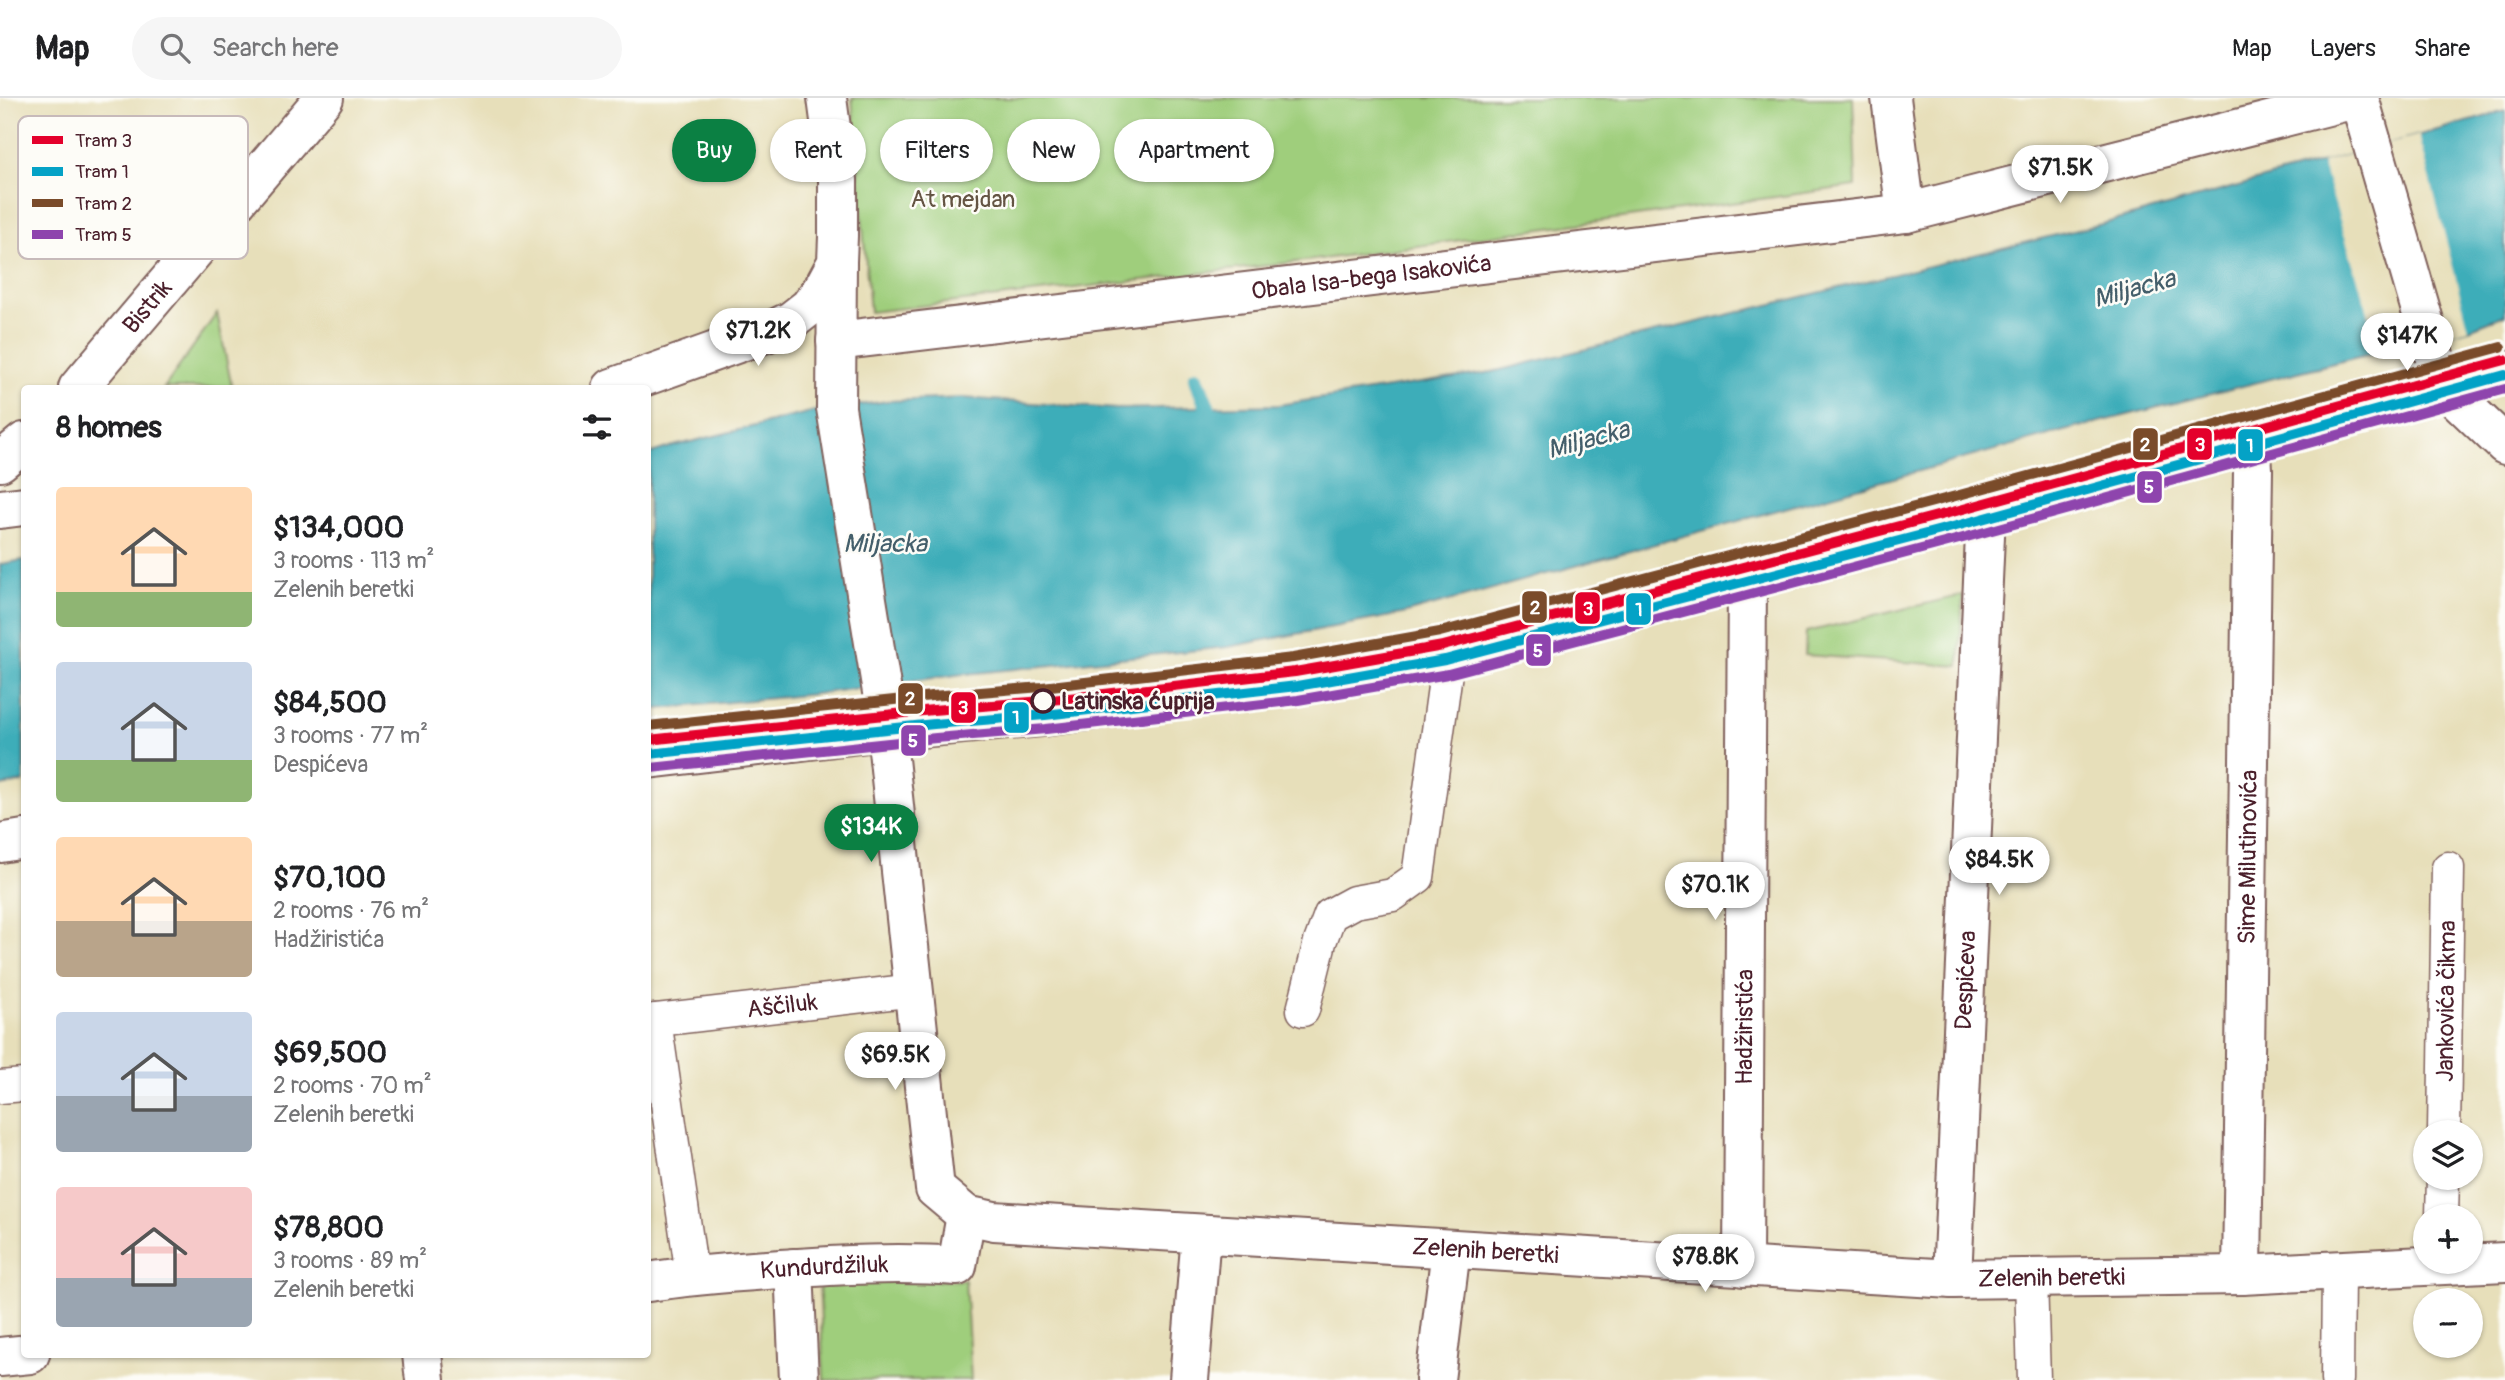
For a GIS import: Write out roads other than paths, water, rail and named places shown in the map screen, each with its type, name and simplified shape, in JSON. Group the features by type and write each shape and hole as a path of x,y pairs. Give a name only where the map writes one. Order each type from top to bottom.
{"street":[{"path":"827,98 838,180 836,341"},
{"path":"1891,98 1906,212"},
{"path":"2359,98 2443,386 2505,445"},
{"name":"Obala Isa-bega Isakovića","path":"836,341 1906,212 2359,98"},
{"name":"Bistrik","path":"248,187 321,100"},
{"name":"Bistrik","path":"81,385 187,259"},
{"path":"620,385 766,333 791,321 809,307 837,262"},
{"name":"Zelenih beretki","path":"836,341 835,408 883,692 935,1189 966,1215 994,1221 1952,1279 2242,1275 2413,1266"},
{"path":"651,759 886,731 1042,717 1297,684 1448,657 1553,632 2505,369"},
{"name":"Sime Milutinovića","path":"2242,1275 2253,469 2251,438"},
{"path":"0,462 21,444"},
{"path":"0,509 21,506"},
{"name":"Despićeva","path":"1952,1279 1986,513"},
{"name":"Hadžiristića","path":"1743,1267 1747,577"},
{"path":"0,843 21,840"},
{"name":"Kundurdžiluk","path":"651,1282 692,1275 794,1268 908,1263 957,1266 966,1215"},
{"path":"1189,1380 1201,1234"},
{"path":"1436,1380 1451,1249"},
{"name":"Zelenih beretki","path":"2483,1263 2505,1262"},
{"path":"794,1268 799,1380"},
{"path":"0,1357 21,1355"},
{"path":"422,1358 425,1380"}],"lane":[{"path":"1303,1010 1320,942 1330,915 1354,902 1394,895 1418,877 1448,657"},
{"name":"Jankovića čikma","path":"2444,1120 2448,868"},
{"name":"Aščiluk","path":"651,1020 915,990"},
{"path":"651,1020 692,1275"},
{"path":"0,1087 21,1085"},
{"path":"2337,1380 2338,1272"},
{"path":"2031,1278 2034,1380"}],"water":[{"name":"Miljacka","path":"2505,111 2505,315 2469,329 2060,432 1402,614 1228,647 651,710 651,453 815,411 888,401 963,398 1117,409 1278,405 1492,372 2110,222"},
{"path":"21,560 21,782 0,786 0,564"}],"waterway":[{"path":"1196,378 1214,424"}],"tram line":[{"name":"2","path":"651,726 1042,687 1293,658 1440,632 1952,497 2501,347"},
{"name":"3","path":"651,740 1043,701 1295,672 1443,646 1956,511 2505,360"},
{"name":"1","path":"651,754 1045,715 1297,686 1445,660 1960,525 2505,375"},
{"name":"5","path":"651,768 1046,729 1298,700 1448,674 1963,538 2505,389"}],"place":[{"name":"Latinska ćuprija","path":"1043,701"}],"park label":[{"name":"At mejdan","path":"963,199"}]}
